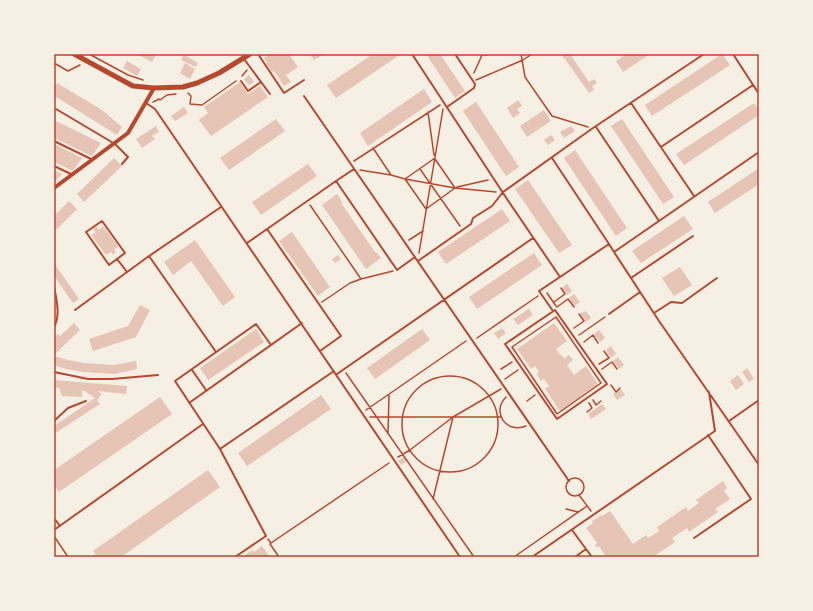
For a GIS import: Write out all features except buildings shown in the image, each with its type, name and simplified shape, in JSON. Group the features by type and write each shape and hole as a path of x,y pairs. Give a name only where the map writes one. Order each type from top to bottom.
{"street":[{"path":"74,54 133,86 154,88 183,87 197,84 219,73 250,54"},
{"path":"54,188 128,133 148,104 154,88"}],"lane":[{"path":"258,54 284,93 304,80"},
{"path":"412,54 560,277"},
{"path":"447,107 474,88 475,84 455,54"},
{"path":"418,261 471,224 473,218 492,206 503,192 631,102 704,54"},
{"path":"733,54 759,94"},
{"path":"243,58 270,94"},
{"path":"242,81 248,91 261,82"},
{"path":"661,147 753,85"},
{"path":"304,96 569,481"},
{"path":"631,102 694,196"},
{"path":"148,104 155,110 247,243 460,557"},
{"path":"56,109 115,144 128,158 122,164"},
{"path":"594,128 659,221"},
{"path":"54,141 92,160"},
{"path":"614,252 759,152"},
{"path":"552,158 654,313 759,465"},
{"path":"54,166 72,175"},
{"path":"247,243 354,169"},
{"path":"336,181 397,270 415,258"},
{"path":"75,310 149,256 222,207"},
{"path":"102,221 125,253 117,259 109,265 86,232 102,221"},
{"path":"267,229 342,336 320,351"},
{"path":"632,278 693,236"},
{"path":"220,449 343,369 533,238"},
{"path":"553,310 505,344 520,368 557,419 607,384 540,291 609,244"},
{"path":"149,256 216,353"},
{"path":"117,259 127,272"},
{"path":"654,313 672,302 682,303 717,278"},
{"path":"54,286 57,311 56,324 54,327"},
{"path":"609,314 640,292"},
{"path":"189,402 302,323"},
{"path":"235,557 266,536 220,449 175,382 256,324 271,345"},
{"path":"191,370 206,390"},
{"path":"54,372 88,379 112,380 158,376"},
{"path":"532,557 715,431 709,392"},
{"path":"729,421 759,400"},
{"path":"54,421 68,408 86,401"},
{"path":"54,530 203,424"},
{"path":"694,538 751,499 708,436"},
{"path":"54,518 60,526"},
{"path":"572,530 592,557"},
{"path":"575,557 586,549"}],"path":[{"path":"89,54 128,75 148,82"},
{"path":"472,80 482,54 489,54"},
{"path":"521,54 525,77 552,116 594,128"},
{"path":"472,80 523,60 532,54"},
{"path":"54,63 68,71 87,61"},
{"path":"188,93 191,96 190,104 202,105 238,79 250,67"},
{"path":"148,104 159,99 160,100 167,95 181,94"},
{"path":"350,163 444,102"},
{"path":"418,261 444,102"},
{"path":"428,112 435,158 455,188"},
{"path":"373,148 391,175"},
{"path":"405,179 435,158"},
{"path":"354,169 455,188 503,192"},
{"path":"420,169 463,230"},
{"path":"426,209 455,188 494,178"},
{"path":"405,179 426,209"},
{"path":"307,201 361,279"},
{"path":"405,243 423,231"},
{"path":"320,304 350,283 397,270"},
{"path":"554,302 565,294 561,288"},
{"path":"547,293 556,306 553,310"},
{"path":"473,342 541,294"},
{"path":"557,306 568,299 574,307"},
{"path":"573,329 584,322 579,314"},
{"path":"575,338 609,314"},
{"path":"556,317 601,383 557,414 512,347 556,317"},
{"path":"582,343 593,335 598,343"},
{"path":"362,412 470,338"},
{"path":"598,365 609,358 604,351"},
{"path":"501,370 513,361"},
{"path":"601,370 612,362 617,369"},
{"path":"505,379 520,368 516,365"},
{"path":"343,369 474,557"},
{"path":"452,376 468,380 482,388 494,406 497,417 497,432 489,452 482,460 473,466 453,472 432,468 423,463 410,450 403,433 403,417 408,402 418,389 431,380 442,377 452,376"},
{"path":"608,387 611,385 616,392 620,388"},
{"path":"271,543 394,459 403,455 453,417 504,387"},
{"path":"388,433 389,394"},
{"path":"527,401 536,394"},
{"path":"509,395 504,399 500,410 501,417 506,424 514,428 521,428 530,424"},
{"path":"592,398 596,405 601,402"},
{"path":"588,401 592,408 588,412"},
{"path":"433,499 453,417"},
{"path":"366,418 501,417"},
{"path":"575,479 582,483 583,490 579,495 573,496 568,493 566,486 569,481 575,479"},
{"path":"514,557 587,506 579,495"},
{"path":"566,509 578,512"},
{"path":"54,536 68,557"},
{"path":"266,536 279,557"}]}
